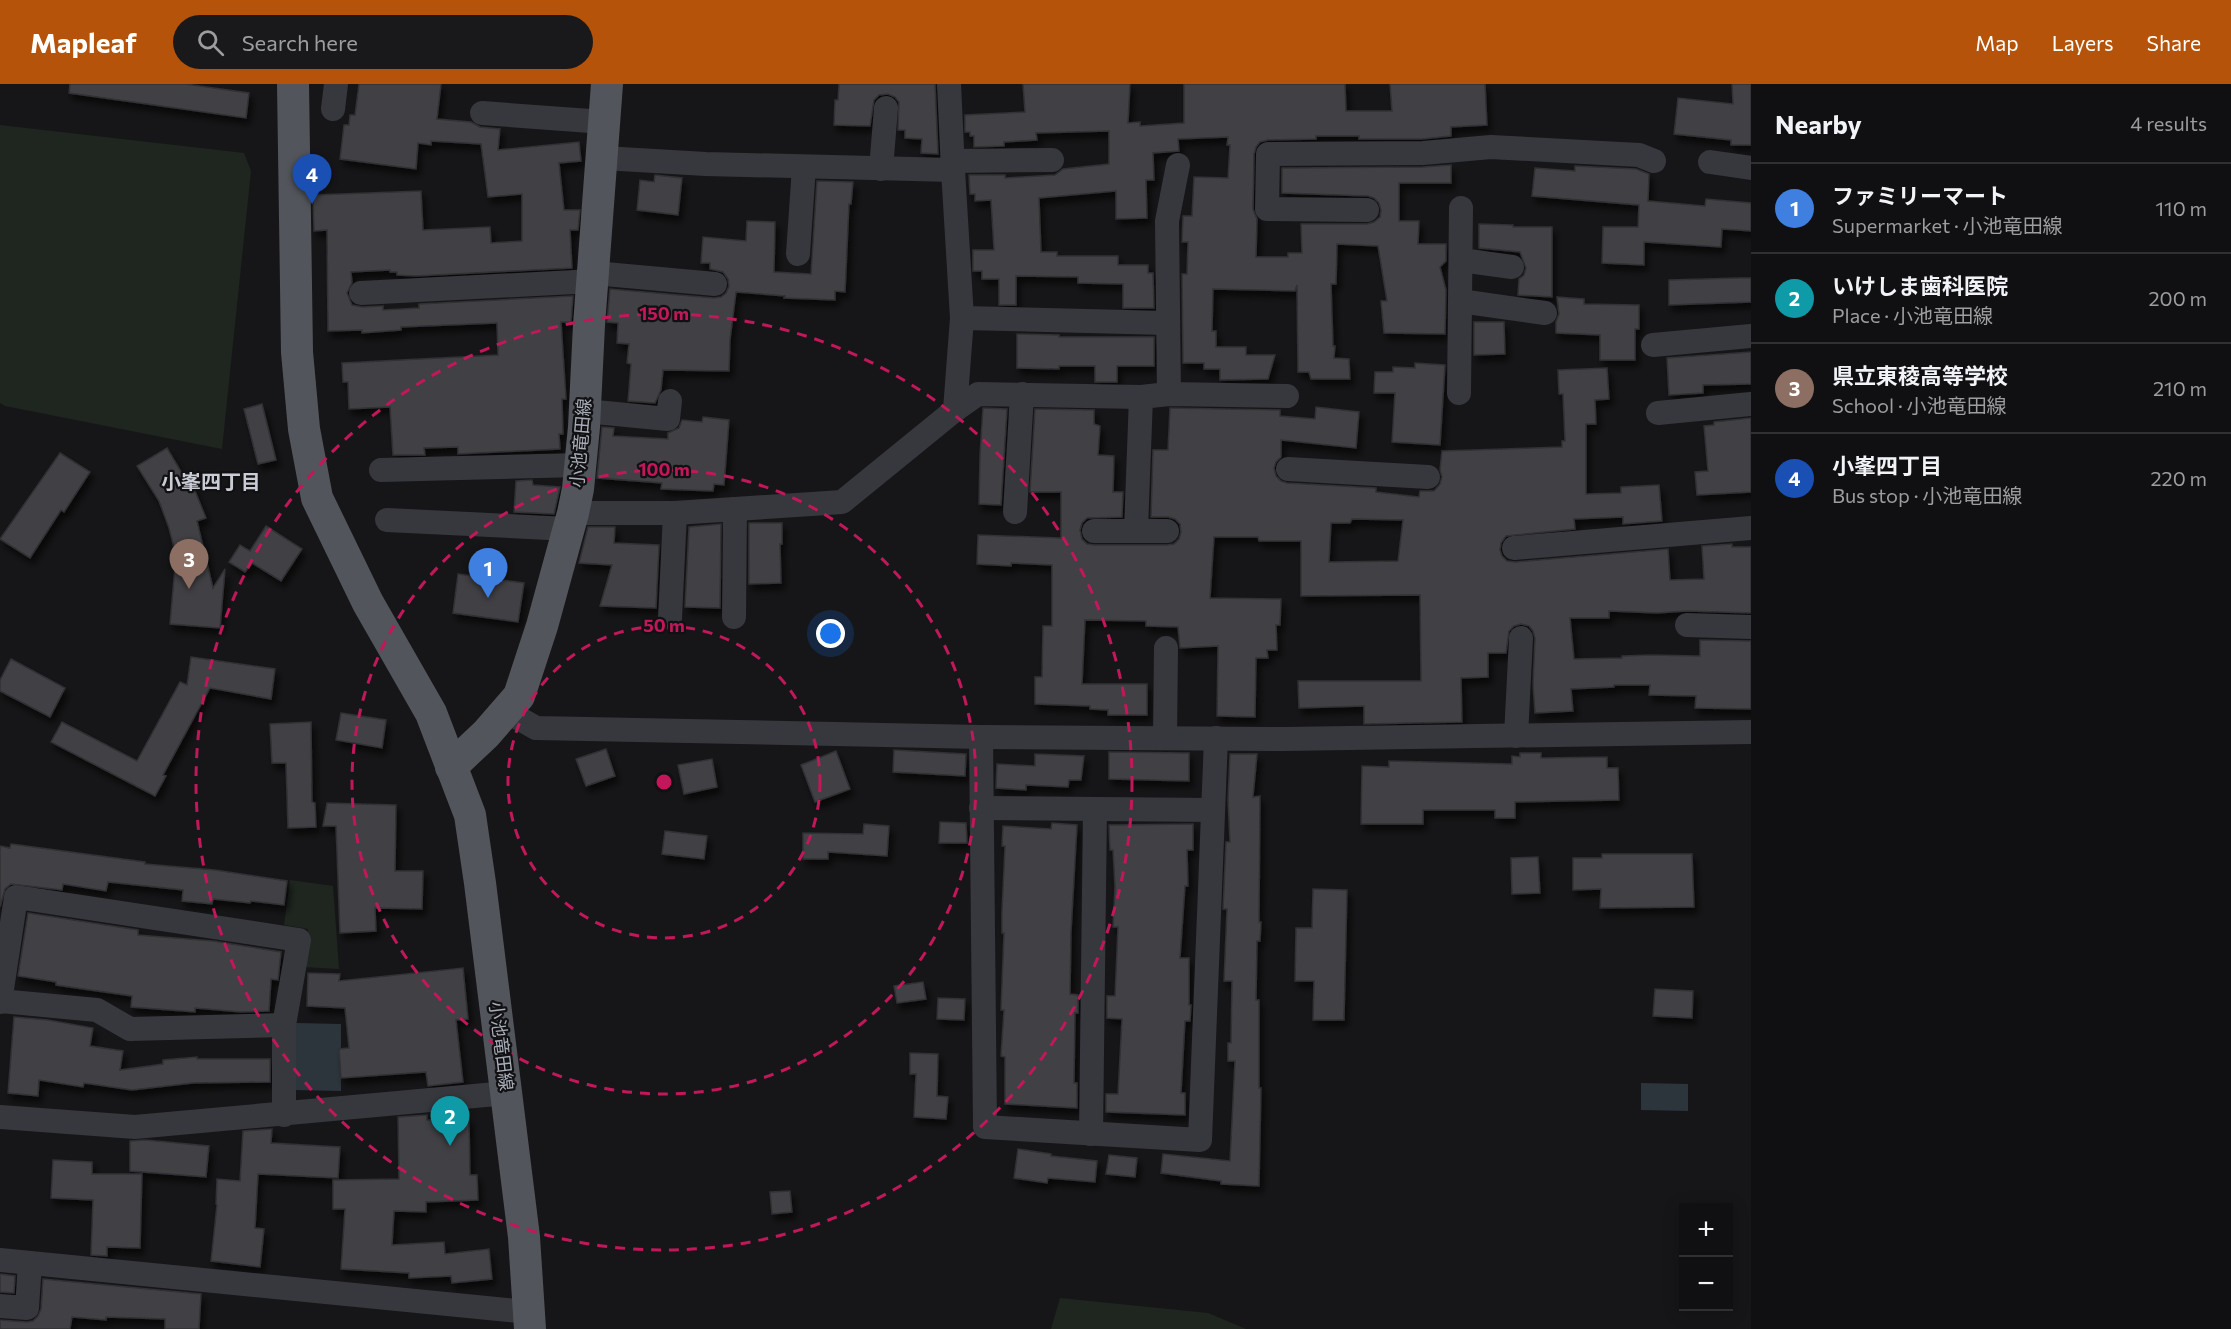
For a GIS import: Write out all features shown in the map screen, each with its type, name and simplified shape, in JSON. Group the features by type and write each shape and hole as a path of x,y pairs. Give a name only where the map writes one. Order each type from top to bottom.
{"main road":[{"name":"小池竜田線","path":"293,84 297,352 304,429 317,498 368,603 431,713 470,815 524,1237 529,1321"},
{"name":"小池竜田線","path":"451,768 486,735 519,696 542,626 571,521 580,465 585,411 607,84"}],"street":[{"path":"333,109 336,84"},
{"path":"949,84 962,318 955,410"},
{"path":"881,169 886,108"},
{"path":"482,112 604,123"},
{"path":"1367,210 1267,209 1268,154 1423,153 1491,147 1639,155 1654,161"},
{"path":"603,158 881,169 1052,160"},
{"path":"1710,162 1751,168"},
{"path":"1168,394 1167,221 1178,165"},
{"path":"798,254 804,167"},
{"path":"1459,393 1461,208"},
{"path":"1461,260 1512,267"},
{"path":"361,293 593,277 715,284"},
{"path":"1460,301 1545,313"},
{"path":"962,318 1168,323"},
{"path":"1653,345 1751,336"},
{"path":"387,520 571,521 842,502 978,394 1141,397 1168,394 1287,396"},
{"path":"1015,512 1022,394"},
{"path":"1136,530 1141,397"},
{"path":"585,411 668,419 670,401"},
{"path":"1658,413 1751,404"},
{"path":"381,470 580,465"},
{"path":"1288,469 1428,477"},
{"path":"734,616 735,509"},
{"path":"670,618 675,513"},
{"path":"1514,548 1751,528"},
{"path":"1094,531 1167,531"},
{"path":"1687,625 1751,627"},
{"path":"1516,736 1521,638"},
{"path":"1165,738 1166,648"},
{"path":"506,711 536,728 981,737 1216,738 1751,732"},
{"path":"981,737 985,1127 1200,1140 1216,738"},
{"path":"981,808 1213,810"},
{"path":"1091,1134 1095,809"},
{"path":"284,1025 130,1029 97,1010 0,1001 16,897 299,940 284,1025 285,1115"},
{"path":"0,1117 135,1127 507,1093"},
{"path":"0,1260 529,1321"},
{"path":"0,1306 26,1319 30,1263"}],"shaded area":[{"path":"0,125 244,153 251,171 222,449 5,406 0,403"},
{"path":"290,880 333,886 339,969 302,967 308,929 284,925"},
{"path":"296,1023 341,1024 341,1091 293,1090"},
{"path":"1641,1083 1688,1084 1688,1111 1641,1110"},
{"path":"1060,1298 1208,1313 1246,1329 1051,1329"}],"building":[{"path":"70,84 186,84 249,93 246,118 69,93"},
{"path":"359,84 441,84 437,119 471,122 480,127 500,129 498,150 579,142 581,161 559,163 564,210 580,210 578,230 570,230 572,268 416,276 397,275 397,272 390,272 390,270 351,272 352,283 347,293 352,305 383,306 383,310 419,308 419,304 573,296 571,322 561,322 566,399 562,399 563,434 559,434 560,449 458,454 458,447 424,448 425,455 393,455 390,407 349,409 348,382 343,382 342,363 498,355 497,323 401,327 401,330 362,333 362,330 328,331 327,230 314,231 313,195 421,191 423,230 490,227 491,243 522,241 522,194 488,197 481,144 431,141 431,145 418,143 416,169 340,159 344,125 349,125 350,115 355,115"},
{"path":"839,84 935,84 938,154 921,153 922,139 905,138 905,130 898,130 899,102 888,94 879,95 874,100 870,126 834,125 835,100 838,100"},
{"path":"1023,84 1130,84 1128,123 1140,122 1140,126 1184,123 1184,84 1345,84 1346,111 1392,111 1390,84 1485,84 1487,125 1451,127 1451,136 1422,139 1359,139 1359,136 1316,136 1316,139 1268,140 1260,142 1254,154 1253,209 1257,219 1256,257 1288,257 1288,253 1302,253 1301,224 1367,224 1380,217 1379,203 1368,196 1282,193 1282,168 1451,165 1451,183 1399,183 1399,221 1419,221 1418,244 1446,244 1446,261 1440,267 1446,290 1445,334 1384,333 1381,301 1387,301 1378,246 1337,244 1336,284 1331,284 1334,358 1349,359 1350,379 1311,379 1309,372 1298,372 1297,285 1295,291 1213,289 1212,331 1216,331 1216,347 1246,347 1246,355 1275,355 1268,379 1220,380 1220,369 1204,369 1204,363 1183,363 1182,274 1187,274 1188,242 1182,242 1183,216 1192,216 1194,177 1228,178 1230,145 1227,145 1228,137 1178,139 1179,151 1153,153 1154,180 1146,180 1147,218 1116,219 1116,191 1039,198 1041,252 1057,252 1057,256 1118,256 1118,265 1148,265 1148,273 1153,273 1154,308 1123,308 1123,284 1078,283 1078,277 1016,276 1016,305 999,305 999,279 982,279 982,271 973,271 973,250 994,250 991,200 975,201 975,194 970,194 969,175 1005,175 1005,178 1055,175 1063,169 1109,164 1109,131 1036,133 1037,140 1004,142 1004,146 974,147 974,136 970,136 970,132 965,132 965,115 1025,112"},
{"path":"1732,84 1751,84 1751,145 1731,145 1731,140 1674,134 1678,98 1733,104"},
{"path":"1575,166 1636,169 1649,174 1648,201 1705,206 1706,199 1751,203 1751,231 1722,229 1721,247 1644,242 1644,265 1602,263 1603,227 1638,227 1639,205 1532,196 1535,168 1575,171"},
{"path":"655,175 682,178 678,215 637,210 640,180 654,182"},
{"path":"817,181 853,182 851,204 849,204 845,292 835,291 835,300 784,298 785,296 736,292 729,371 663,370 661,390 655,403 628,401 631,364 627,363 629,344 617,343 618,323 607,322 610,289 721,297 729,286 728,279 723,272 710,269 710,263 701,263 703,237 746,241 747,221 775,222 774,272 811,274"},
{"path":"1479,224 1552,227 1552,297 1518,295 1519,279 1524,275 1526,268 1520,252 1479,248"},
{"path":"1751,278 1751,302 1669,305 1669,280"},
{"path":"1557,297 1584,299 1584,304 1639,305 1639,329 1635,329 1635,360 1600,360 1600,335 1556,333 1559,314"},
{"path":"1474,322 1504,322 1505,354 1474,355"},
{"path":"1017,334 1059,335 1059,337 1154,337 1154,366 1117,366 1117,382 1095,382 1095,366 1059,366 1059,369 1017,368"},
{"path":"1751,352 1751,384 1703,385 1703,393 1669,395 1667,358"},
{"path":"1415,363 1445,365 1440,445 1392,442 1395,393 1374,393 1375,372 1393,372 1393,367 1415,368"},
{"path":"1607,368 1609,399 1595,400 1596,424 1586,424 1586,494 1621,493 1621,487 1659,485 1662,521 1623,524 1623,517 1574,519 1575,529 1506,536 1501,543 1502,556 1507,561 1515,562 1668,549 1670,580 1704,579 1702,546 1732,544 1732,547 1751,547 1751,613 1609,611 1609,618 1570,618 1574,659 1651,655 1700,656 1700,640 1751,641 1751,709 1695,708 1696,696 1649,695 1650,685 1614,685 1614,687 1571,689 1573,711 1535,713 1533,684 1535,638 1529,626 1521,624 1509,631 1506,653 1488,653 1488,677 1461,678 1462,722 1364,724 1364,706 1299,708 1298,681 1421,681 1420,595 1301,596 1301,541 1259,541 1258,537 1214,537 1210,598 1281,599 1280,625 1276,625 1277,650 1267,650 1268,658 1256,658 1255,717 1217,716 1218,646 1180,648 1178,627 1146,626 1146,621 1085,620 1082,684 1147,684 1147,715 1108,715 1108,710 1090,709 1090,706 1035,704 1035,677 1042,677 1043,626 1052,626 1052,565 977,564 978,535 1061,538 1061,492 1030,492 1035,409 1094,410 1094,424 1100,426 1098,455 1114,456 1113,492 1123,492 1122,517 1087,518 1080,530 1082,539 1087,544 1094,545 1167,545 1174,544 1179,539 1180,524 1168,517 1151,517 1153,450 1168,450 1170,408 1280,410 1280,416 1315,419 1316,407 1359,412 1356,448 1281,440 1281,457 1274,468 1276,476 1287,483 1376,488 1376,492 1419,497 1420,491 1434,491 1440,484 1442,451 1562,447 1562,441 1565,441 1563,394 1559,394 1558,370","holes":["1352,519 1403,520 1398,561 1329,562 1331,523 1350,523"]},
{"path":"262,404 276,460 258,464 244,409"},
{"path":"983,408 1007,409 1001,505 979,504"},
{"path":"703,417 729,420 724,485 714,484 713,491 661,489 662,483 597,478 602,427 614,428 613,436 668,439 668,433 679,428 682,420 702,422"},
{"path":"1751,418 1751,492 1697,495 1695,472 1708,471 1704,426 1714,425 1714,422"},
{"path":"167,448 190,487 193,486 206,518 197,521 213,588 225,569 220,628 170,624 176,555 159,501 137,466"},
{"path":"60,453 90,472 64,512 61,510 30,558 0,539"},
{"path":"532,480 533,485 560,487 554,514 514,512 516,481"},
{"path":"749,523 782,523 781,583 749,584"},
{"path":"721,524 720,608 685,607 689,527"},
{"path":"266,526 302,549 281,581 252,563 245,572 229,562 240,545 250,551"},
{"path":"588,527 615,527 614,543 659,545 656,608 600,606 612,565 579,563"},
{"path":"458,574 524,583 518,622 453,613"},
{"path":"191,657 275,669 271,699 210,688 163,775 166,776 155,796 51,742 62,722 137,761 180,682 187,685"},
{"path":"11,659 65,688 50,717 0,691 0,680"},
{"path":"341,713 386,720 382,748 336,740"},
{"path":"311,722 312,802 315,803 316,827 288,828 286,763 272,763 270,724"},
{"path":"606,749 615,776 586,786 576,759"},
{"path":"894,750 966,754 965,776 893,772"},
{"path":"836,751 850,789 815,802 801,765"},
{"path":"1109,752 1189,753 1189,781 1109,779"},
{"path":"1520,753 1541,753 1541,758 1607,757 1607,768 1618,768 1619,800 1515,802 1515,818 1495,818 1495,810 1423,810 1423,824 1361,824 1362,766 1389,767 1389,761 1512,764 1512,756 1520,757"},
{"path":"1035,754 1084,756 1081,780 1069,780 1068,787 1026,785 1026,790 996,788 997,764 1035,766"},
{"path":"1230,754 1257,754 1253,797 1260,796 1259,922 1261,922 1260,941 1257,941 1256,1000 1259,1000 1259,1088 1261,1088 1259,1186 1221,1184 1221,1181 1161,1173 1163,1154 1230,1161 1235,1061 1228,1061 1228,1043 1231,1043 1232,981 1224,981 1227,909 1223,909 1226,842 1230,842 1228,800"},
{"path":"712,759 717,787 684,794 678,765"},
{"path":"327,803 396,805 395,871 423,871 422,909 375,908 376,931 340,933 336,826 323,826"},
{"path":"940,822 966,823 967,843 939,843"},
{"path":"1052,823 1077,825 1070,994 1078,995 1078,1013 1075,1013 1074,1083 1077,1083 1077,1108 1005,1104 1005,1057 1001,1056 1004,1010 1001,1010 1005,846 1002,846 1003,826 1051,829"},
{"path":"864,824 889,826 887,856 828,852 828,859 803,859 803,833 863,834"},
{"path":"1193,824 1193,850 1187,850 1188,886 1185,886 1180,958 1189,958 1189,1005 1191,1005 1190,1021 1185,1021 1181,1093 1185,1093 1185,1115 1106,1112 1106,1094 1118,1094 1122,1019 1107,1018 1107,996 1115,996 1118,927 1113,927 1115,887 1109,825"},
{"path":"665,831 707,836 704,859 662,854"},
{"path":"11,844 145,862 145,864 215,870 287,881 284,905 213,899 212,904 182,901 183,890 108,882 106,891 63,884 62,890 11,884 5,889 0,907 0,846 10,848"},
{"path":"1602,854 1692,854 1694,907 1600,908 1601,889 1573,890 1573,858 1602,858"},
{"path":"1538,857 1540,893 1512,894 1511,858"},
{"path":"1313,889 1347,890 1344,1020 1313,1020 1314,981 1295,981 1296,928 1312,928"},
{"path":"28,913 138,930 138,935 213,941 281,952 278,980 271,979 269,1011 241,1012 195,1008 195,1012 131,1007 132,996 56,985 56,982 18,976"},
{"path":"463,968 468,1019 456,1020 463,1082 428,1086 426,1072 341,1078 339,1049 349,1048 345,1008 307,1006 308,973 340,974 339,981"},
{"path":"923,982 926,999 897,1003 894,986"},
{"path":"1655,989 1693,991 1692,1018 1653,1016"},
{"path":"938,998 965,999 964,1020 937,1019"},
{"path":"14,1017 93,1028 90,1046 123,1051 120,1070 163,1064 163,1060 197,1057 197,1059 270,1059 270,1082 193,1083 132,1090 84,1083 83,1087 39,1080 38,1096 8,1093"},
{"path":"910,1053 938,1054 937,1096 948,1097 946,1119 914,1117 916,1074 910,1074"},
{"path":"427,1115 427,1120 469,1119 470,1175 477,1175 478,1200 426,1202 426,1212 394,1211 392,1245 444,1242 445,1254 489,1249 492,1279 452,1283 451,1276 409,1278 409,1273 341,1269 345,1209 333,1209 333,1180 399,1179 398,1117"},
{"path":"272,1129 271,1143 340,1147 338,1178 258,1174 255,1228 264,1229 260,1267 211,1261 217,1205 217,1179 240,1181 243,1131"},
{"path":"146,1140 209,1146 206,1177 130,1171 130,1141"},
{"path":"1018,1149 1051,1154 1051,1156 1097,1161 1095,1182 1048,1178 1047,1183 1014,1178"},
{"path":"1109,1155 1137,1158 1135,1177 1106,1174"},
{"path":"53,1160 92,1162 92,1174 142,1174 140,1248 107,1247 107,1256 91,1255 93,1200 51,1198"},
{"path":"790,1191 792,1212 772,1214 770,1192"},
{"path":"0,1274 15,1276 14,1293 0,1292"},
{"path":"43,1279 201,1294 199,1329 165,1329 165,1319 106,1317 106,1320 72,1317 70,1329 0,1329 0,1320 27,1322 33,1321 38,1316 41,1309"}],"place":[{"name":"小峯四丁目","path":"312,204"},
{"name":"県立東稜高等学校","path":"189,589"},
{"name":"ファミリーマート","path":"488,598"},
{"name":"いけしま歯科医院","path":"450,1146"}],"district":[{"name":"小峯四丁目","path":"211,482"}]}
